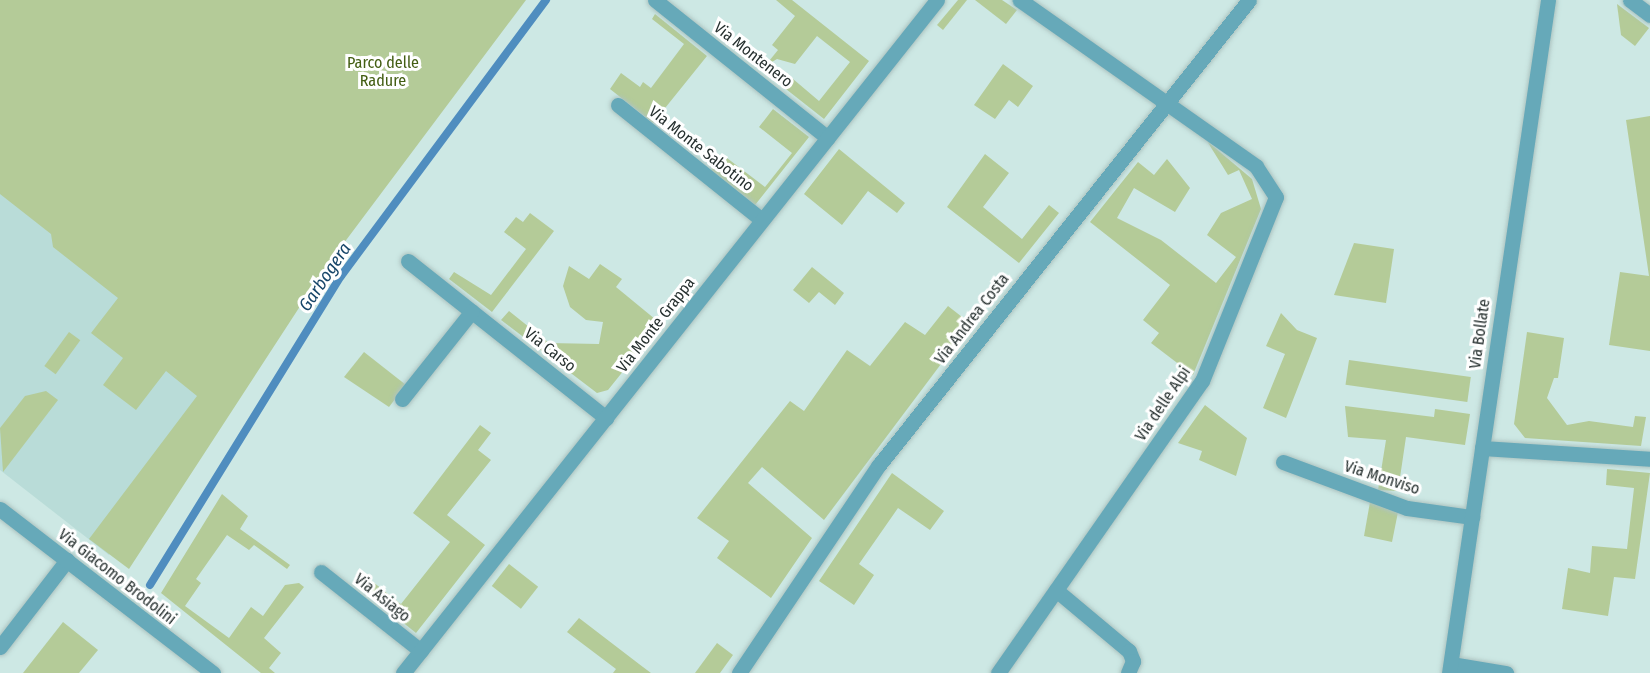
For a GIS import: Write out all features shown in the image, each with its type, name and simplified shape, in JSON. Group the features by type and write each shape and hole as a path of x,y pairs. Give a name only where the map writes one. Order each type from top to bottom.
{"street":[{"name":"Via Montenero","path":"655,0 828,138"},
{"name":"Via Monte Grappa","path":"403,673 937,0"},
{"name":"Via delle Alpi","path":"998,673 1202,381 1275,207 1274,187 1256,166 1020,0"},
{"name":"Via Andrea Costa","path":"747,670 879,465 1249,0"},
{"name":"Via Bollate","path":"1450,669 1548,0"},
{"path":"1630,0 1650,15"},
{"name":"Via Monte Sabotino","path":"618,105 762,220"},
{"name":"Via Carso","path":"408,261 606,418"},
{"path":"402,399 472,311"},
{"path":"1482,448 1650,459"},
{"name":"Via Monviso","path":"1283,462 1407,508 1472,518"},
{"name":"Via Giacomo Brodolini","path":"0,509 213,673"},
{"path":"0,647 67,560"},
{"name":"Via Asiago","path":"321,572 421,651"},
{"path":"1056,590 1127,649 1133,661 1128,673"},
{"path":"1450,669 1506,673"}],"shaded area":[{"path":"0,0 346,138 109,555 0,470"}],"green space":[{"name":"Parco delle Radure","path":"0,0 526,0 323,271 129,569 89,539 197,396 166,371 136,410 103,385 123,358 91,333 118,298 53,247 51,234 0,194"},
{"path":"776,0 792,0 869,61 824,119 772,78 786,73 819,101 850,62 817,36 795,64 777,59 765,66 778,50 772,45 795,16"},
{"path":"958,0 967,0 943,30 937,25"},
{"path":"975,0 1002,0 1017,10 1006,24"},
{"path":"1617,4 1649,28 1635,46 1621,35"},
{"path":"655,14 707,56 653,123 610,89 621,73 640,87 643,82 651,88 684,44 652,19"},
{"path":"1003,64 1033,86 1018,107 1009,100 995,119 974,105"},
{"path":"773,109 809,137 755,205 711,170 723,155 765,187 792,153 759,127"},
{"path":"1650,116 1650,351 1609,345 1620,272 1649,276 1626,120"},
{"path":"1207,141 1252,179 1261,209 1193,375 1151,343 1159,333 1143,320 1170,285 1090,222 1138,162 1154,175 1167,159 1190,188 1175,212 1134,188 1117,218 1161,240 1216,283 1236,257 1207,235 1221,213 1252,199 1239,170 1228,175"},
{"path":"839,149 905,203 897,213 868,191 842,225 804,194"},
{"path":"985,154 1009,173 983,207 1022,239 1049,205 1059,213 1019,263 947,207"},
{"path":"530,213 554,231 492,312 449,279 454,272 491,295 526,249 504,232 516,217 523,222"},
{"path":"1354,243 1394,249 1386,303 1334,295"},
{"path":"600,264 622,279 616,287 661,324 608,390 597,393 501,320 509,311 549,343 599,344 603,322 586,320 570,307 563,286 569,266 589,279"},
{"path":"812,267 844,293 835,305 819,292 809,303 793,290"},
{"path":"948,306 971,324 824,520 762,467 748,483 812,538 771,598 717,558 729,541 697,518 790,401 804,411 847,350 870,366 905,322 925,335"},
{"path":"1281,313 1297,330 1317,338 1286,418 1263,408 1285,354 1266,346"},
{"path":"69,332 80,340 56,374 44,366"},
{"path":"1527,332 1564,338 1558,378 1554,378 1547,398 1567,425 1589,421 1633,427 1635,416 1646,417 1641,446 1525,438 1514,424"},
{"path":"364,352 406,385 389,407 344,377"},
{"path":"1349,360 1471,377 1467,402 1346,385"},
{"path":"46,391 58,400 3,472 0,428 25,396"},
{"path":"1205,405 1247,438 1236,476 1199,460 1202,451 1178,443"},
{"path":"1345,406 1434,417 1435,409 1470,414 1465,445 1406,437 1398,491 1378,490 1386,440 1348,437"},
{"path":"480,425 491,433 478,450 491,460 447,515 485,545 416,633 356,585 364,575 401,604 450,542 413,513"},
{"path":"1607,469 1650,473 1635,579 1614,577 1608,616 1562,609 1568,568 1590,573 1592,546 1627,549 1634,488 1606,485"},
{"path":"892,473 944,511 930,530 898,508 859,564 874,575 854,605 819,581"},
{"path":"222,494 248,516 240,529 290,565 287,569 254,545 249,550 227,535 196,579 201,583 185,606 229,638 251,607 263,616 285,585 299,583 304,587 264,638 281,653 269,668 275,673 261,673 161,593"},
{"path":"1370,502 1398,512 1392,542 1364,536"},
{"path":"509,564 538,587 521,609 492,586"},
{"path":"579,618 651,673 613,673 616,669 567,632"},
{"path":"63,622 98,650 79,673 23,673"},
{"path":"717,643 733,655 720,673 695,673"}],"waterway":[{"name":"Garbogera","path":"150,585 341,276 546,0"}]}
